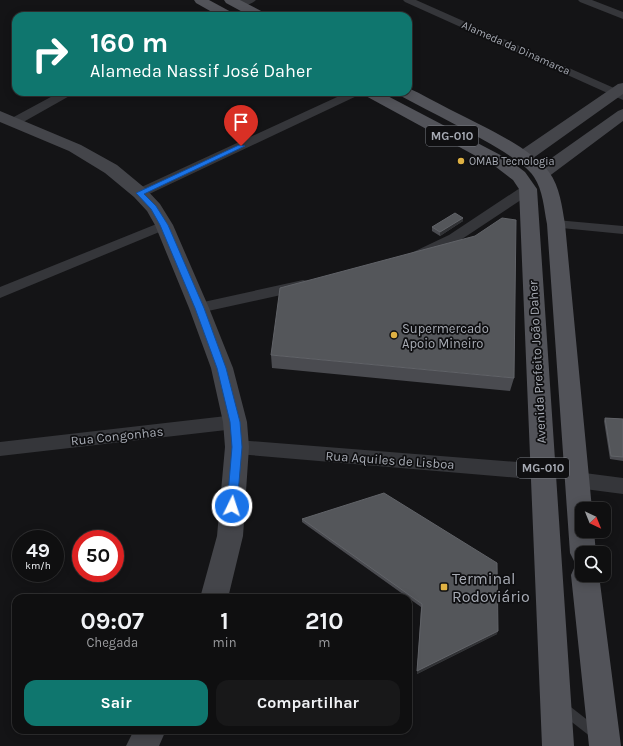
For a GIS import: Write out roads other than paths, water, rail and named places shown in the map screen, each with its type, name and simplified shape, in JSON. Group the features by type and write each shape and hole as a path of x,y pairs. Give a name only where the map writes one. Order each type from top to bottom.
{"main road":[{"path":"200,0 215,12"},
{"path":"234,2 253,12"},
{"path":"523,157 620,92"},
{"name":"MG-010","path":"376,96 502,163 520,176 535,181"},
{"name":"MG-010","path":"411,96 523,157 535,181 550,195 556,224 582,546"},
{"path":"535,181 623,114"},
{"path":"7,119 75,148 111,169 140,193 154,208 164,225 200,308 222,368 235,422 237,447 230,536 215,594"},
{"name":"Avenida Prefeito João Daher","path":"535,181 543,472 558,746"},
{"path":"587,582 604,743"},
{"path":"142,746 149,734"}],"street":[{"path":"234,2 251,0"},
{"name":"Alameda da Dinamarca","path":"408,0 620,92"},
{"path":"583,0 623,16"},
{"path":"7,119 60,96"},
{"path":"140,193 348,96"},
{"path":"404,260 454,238 535,181"},
{"path":"556,224 623,230"},
{"path":"0,293 164,225"},
{"path":"200,308 319,282"},
{"name":"Rua Congonhas","path":"0,449 235,422"},
{"name":"Rua Aquiles de Lisboa","path":"237,447 543,472"},
{"path":"577,480 623,486"}],"lane":[{"path":"555,702 604,743"}],"place":[{"name":"OMAB Tecnologia","path":"461,161"},
{"name":"Supermercado Apoio Mineiro","path":"394,335"},
{"name":"Terminal Rodoviário","path":"444,587"}]}
